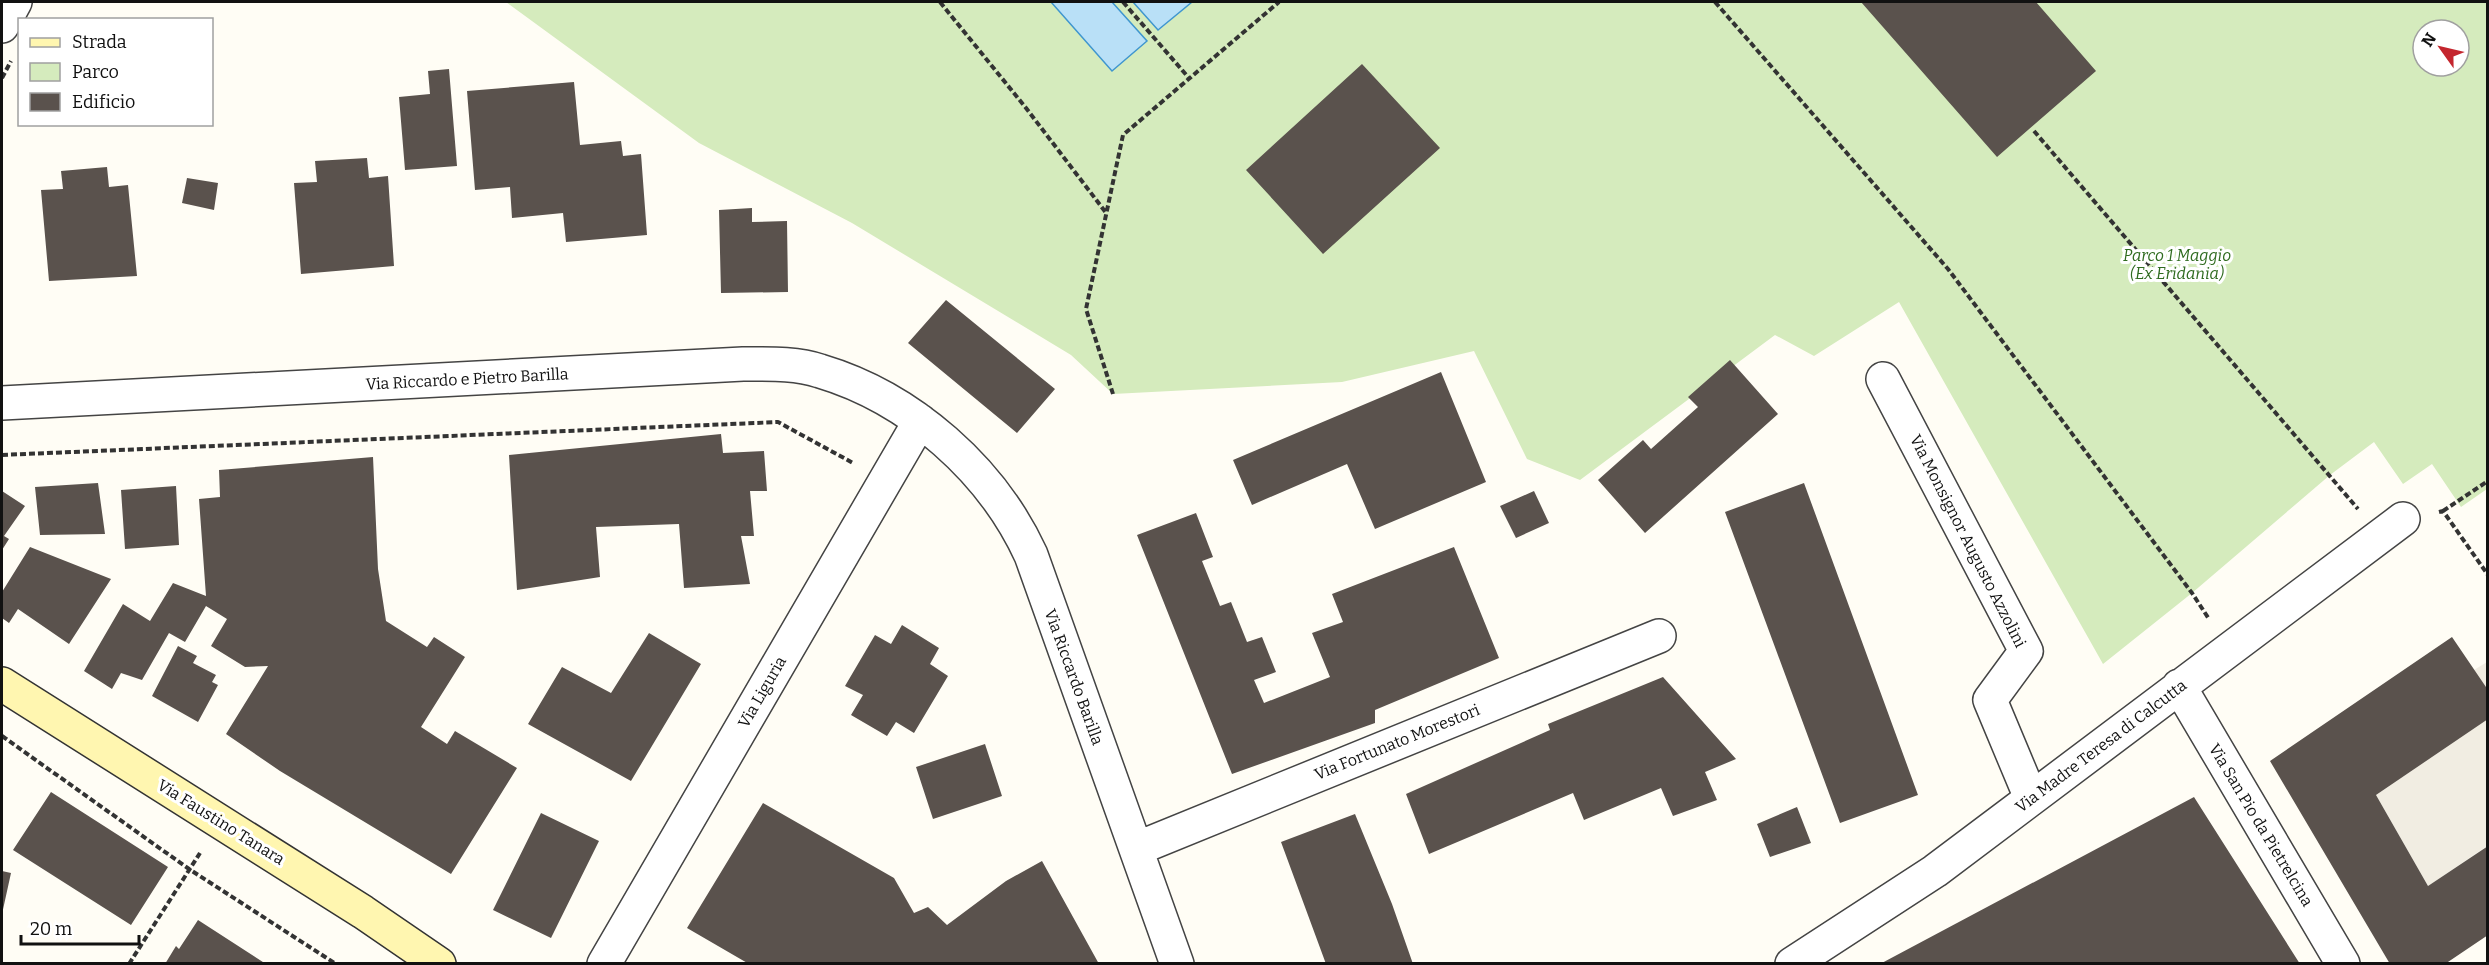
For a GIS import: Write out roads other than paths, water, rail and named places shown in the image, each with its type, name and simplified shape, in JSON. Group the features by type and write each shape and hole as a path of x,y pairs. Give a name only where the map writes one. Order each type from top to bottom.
{"main road":[{"name":"Via Faustino Tanara","path":"2,684 439,963"}],"street":[{"path":"2,26 15,2"},
{"name":"Via Riccardo e Pietro Barilla","path":"2,403 782,364 819,370 855,385 920,421"},
{"name":"Via Monsignor Augusto Azzolini","path":"1883,379 2026,651 1990,700 2031,798"},
{"name":"Via Liguria","path":"604,963 920,421"},
{"name":"Via Riccardo Barilla","path":"920,421 955,451 985,482 1019,530 1177,963"},
{"name":"Via Madre Teresa di Calcutta","path":"1792,963 1935,871 2392,527"},
{"name":"Via Fortunato Morestori","path":"1136,849 1659,636"},
{"name":"Via San Pio da Pietrelcina","path":"2179,686 2343,963"}],"water":[{"path":"1051,2 1112,2 1147,41 1112,71"},
{"path":"1133,2 1192,2 1158,30"}],"park label":[{"name":"Parco 1 Maggio (Ex Eridania)","path":"2177,264"}]}
